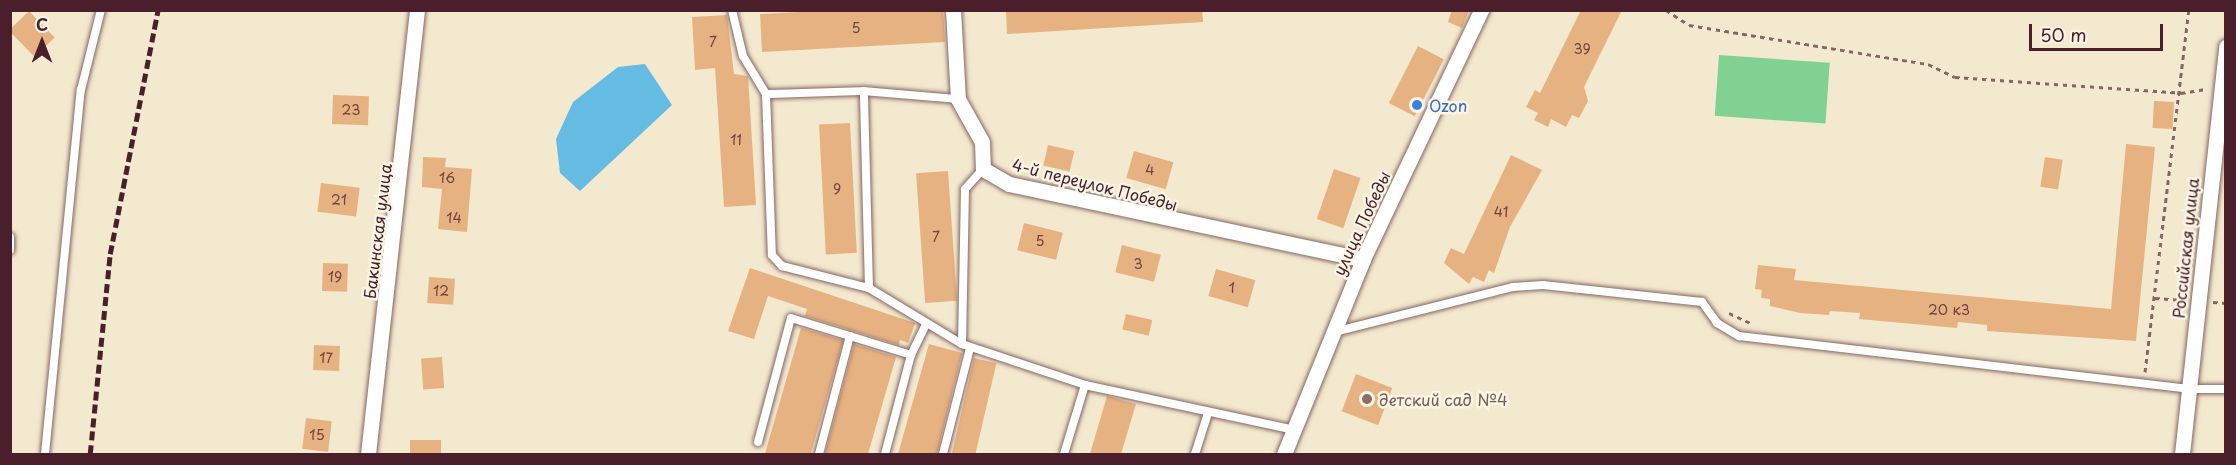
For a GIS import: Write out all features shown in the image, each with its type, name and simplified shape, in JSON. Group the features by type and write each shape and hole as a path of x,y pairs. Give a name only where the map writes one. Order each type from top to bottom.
{"street":[{"name":"Бакинская улица","path":"368,454 417,10"},
{"path":"953,10 958,99 982,142 983,169"},
{"name":"улица Победы","path":"1284,454 1291,429 1363,259 1481,10"},
{"name":"Российская улица","path":"2182,454 2226,46"},
{"name":"4-й переулок Победы","path":"983,169 1009,184 1363,259"}],"lane":[{"path":"45,454 81,90 101,10"},
{"path":"732,10 743,56 766,94 772,255 782,266 869,288 925,326 970,348 1085,385 1291,429"},
{"path":"766,94 864,91 958,99"},
{"path":"864,91 869,288"},
{"path":"962,344 965,189 983,169"},
{"path":"10,237 10,250"},
{"path":"1333,332 1513,287 1702,302 1717,323 1739,336 2189,389 2226,389"},
{"path":"758,442 791,318 911,355"},
{"path":"885,454 911,355 925,326"},
{"path":"819,454 850,336"},
{"path":"943,454 970,348"},
{"path":"1064,454 1085,385"},
{"path":"1195,454 1208,413"}],"path":[{"path":"1666,10 1689,25 1928,64 1955,77 2181,93 2220,86"},
{"path":"2133,374 2145,376 2181,93 2189,10"},
{"path":"1702,302 1765,329"}],"green space":[{"path":"1719,55 1830,63 1825,124 1715,116"}],"water":[{"path":"645,64 672,105 580,191 560,173 556,139 573,102 618,67"}],"building":[{"path":"834,10 943,10 945,42 762,52 760,14"},
{"path":"1006,10 1202,10 1203,22 1007,34"},
{"path":"1452,10 1469,10 1462,28 1448,22"},
{"path":"1581,10 1622,10 1584,87 1588,101 1579,118 1572,115 1566,127 1551,119 1548,127 1534,120 1538,113 1526,107 1535,90 1540,93"},
{"path":"29,11 55,38 35,57 10,32"},
{"path":"727,15 734,74 748,76 756,205 724,207 715,68 695,70 692,17"},
{"path":"1418,46 1444,59 1415,116 1389,103"},
{"path":"333,95 369,96 368,125 332,124"},
{"path":"2154,101 2174,102 2173,129 2153,128"},
{"path":"850,123 857,253 826,254 819,125"},
{"path":"2126,144 2155,147 2136,341 1987,331 1987,325 1958,322 1957,328 1859,319 1860,313 1830,311 1829,315 1800,313 1770,306 1770,299 1761,298 1762,290 1755,289 1758,265 1796,269 1794,280 2111,309"},
{"path":"1048,145 1074,151 1070,172 1043,165"},
{"path":"1134,151 1173,162 1166,189 1126,178"},
{"path":"1511,155 1542,170 1510,227 1494,273 1489,270 1484,282 1473,277 1469,284 1444,263 1451,248 1464,254"},
{"path":"423,157 446,158 445,167 472,169 467,232 438,229 442,189 422,187"},
{"path":"2045,157 2063,160 2058,189 2040,187"},
{"path":"1334,169 1360,178 1343,228 1317,219"},
{"path":"948,171 957,301 925,303 916,173"},
{"path":"321,183 360,188 356,217 317,212"},
{"path":"1024,223 1063,233 1056,260 1017,250"},
{"path":"1122,245 1161,255 1154,282 1115,272"},
{"path":"323,263 348,264 347,292 322,291"},
{"path":"750,268 915,323 908,343 900,340 899,345 805,316 807,309 768,296 754,339 728,331"},
{"path":"1216,269 1255,280 1248,307 1208,296"},
{"path":"429,277 455,279 453,305 427,303"},
{"path":"1126,314 1152,320 1149,336 1122,330"},
{"path":"801,328 843,340 811,454 765,454"},
{"path":"854,344 896,357 868,454 825,454"},
{"path":"929,344 962,353 937,454 898,454"},
{"path":"314,345 340,346 339,371 313,370"},
{"path":"442,357 444,388 423,389 421,358"},
{"path":"974,358 996,363 975,454 952,454"},
{"name":"детский сад №4","path":"1356,374 1392,388 1378,425 1342,411"},
{"path":"1107,396 1136,404 1121,454 1090,454"},
{"path":"306,418 332,421 328,452 302,449"},
{"path":"410,440 441,440 441,454 410,454"}],"railway":[{"path":"90,454 110,254 158,10"}],"place":[{"name":"Ozon","path":"1417,105"},
{"name":"детский сад №4","path":"1367,399"}]}
